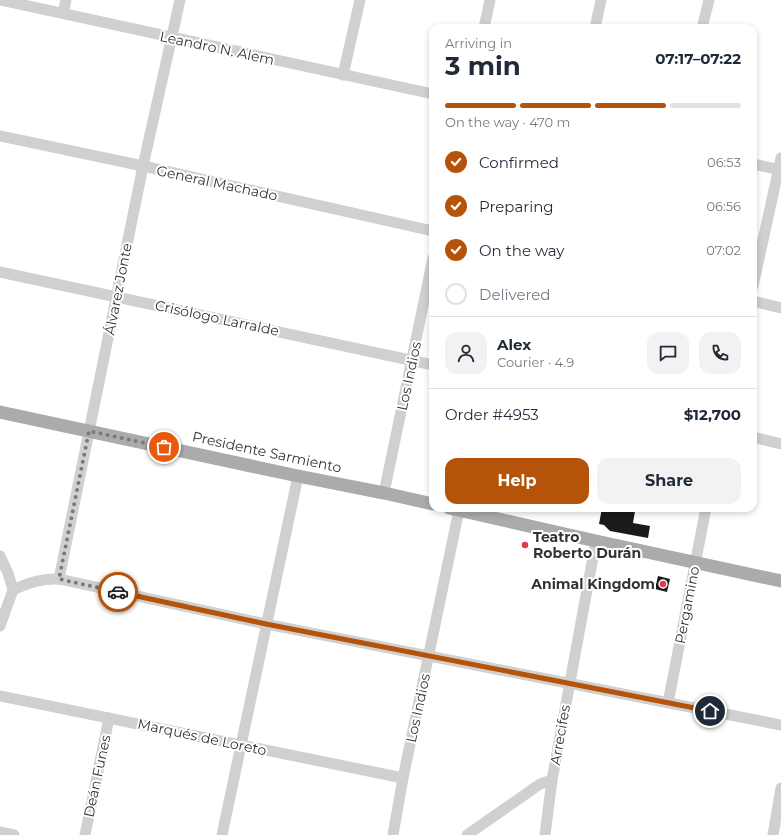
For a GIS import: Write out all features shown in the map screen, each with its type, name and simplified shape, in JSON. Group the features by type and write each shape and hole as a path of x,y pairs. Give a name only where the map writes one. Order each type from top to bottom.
{"main road":[{"name":"Presidente Sarmiento","path":"0,412 429,503"},
{"path":"467,512 596,542 781,581"}],"street":[{"name":"Leandro N. Alem","path":"1,0 429,93"},
{"path":"63,13 66,0"},
{"name":"Álvarez Jonte","path":"59,579 143,166 180,0"},
{"path":"343,75 360,0"},
{"path":"485,24 490,0"},
{"path":"596,24 601,0"},
{"path":"703,24 709,0"},
{"name":"General Machado","path":"0,136 143,166 429,230"},
{"path":"757,269 780,170 781,158"},
{"path":"757,165 780,170"},
{"name":"Crisólogo Larralde","path":"0,272 429,364"},
{"name":"Los Indios","path":"384,493 429,277"},
{"path":"757,302 781,308"},
{"path":"757,438 781,444"},
{"path":"222,835 298,476"},
{"name":"Los Indios","path":"392,835 428,655 453,512"},
{"name":"Pergamino","path":"668,702 705,512"},
{"name":"Arrecifes","path":"545,835 552,780 596,542"},
{"path":"0,556 8,573 13,590 0,626"},
{"path":"13,590 34,581 59,579 266,624 781,725"},
{"name":"Marqués de Loreto","path":"0,696 403,778"},
{"name":"Deán Funes","path":"85,835 109,718"},
{"path":"467,835 540,784 552,780"},
{"path":"773,835 781,788"},
{"path":"0,832 14,835"}],"building":[{"path":"601,512 635,512 633,523 650,526 648,538 610,531 604,525 599,524"},
{"name":"Animal Kingdom","path":"658,576 670,579 667,592 655,589"}],"way so far":[{"path":"118,592 59,579 89,431 164,447"}],"place":[{"name":"Teatro Roberto Durán","path":"525,545"},
{"name":"Animal Kingdom","path":"663,584"}],"route":[{"path":"118,592 266,624 710,711"}]}
